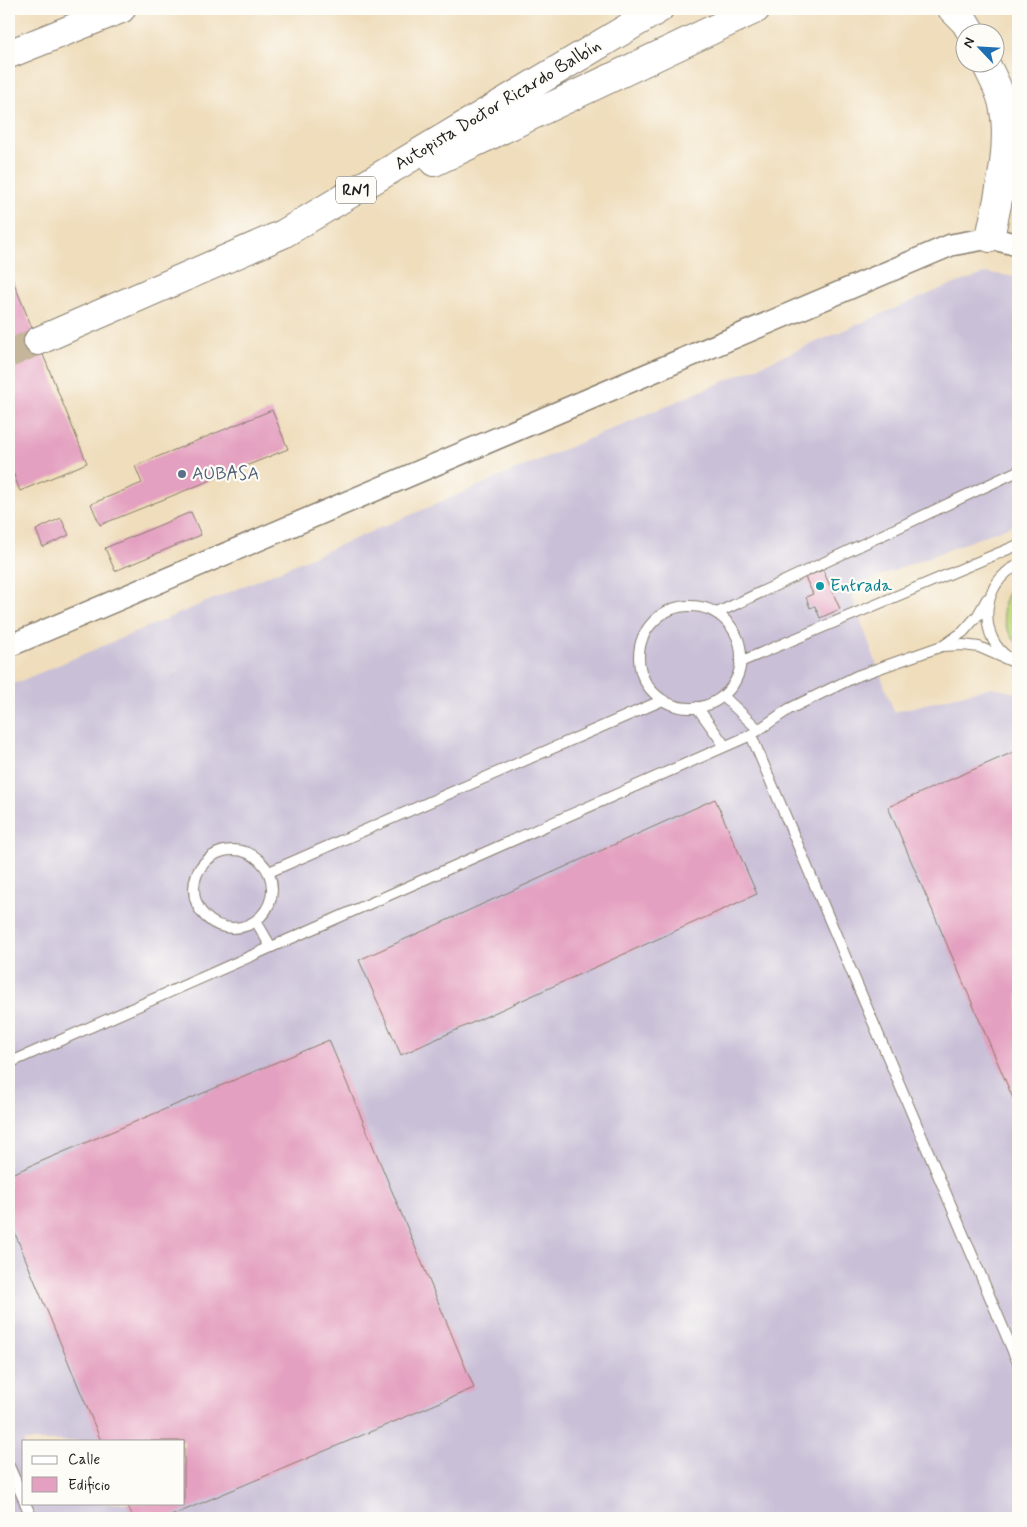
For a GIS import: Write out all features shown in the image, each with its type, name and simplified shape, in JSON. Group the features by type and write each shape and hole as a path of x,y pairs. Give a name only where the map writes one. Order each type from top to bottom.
{"highway":[{"path":"9,54 121,9"},
{"name":"Autopista Doctor Ricardo Balbín","path":"38,341 283,234 659,9"},
{"path":"283,234 756,9"},
{"path":"952,9 965,22"},
{"path":"990,72 1003,104 1006,132 1003,166 990,238"}],"street":[{"path":"9,646 950,245 990,238 1018,245"}],"lane":[{"path":"717,614 1018,471"},
{"path":"740,662 1018,545"},
{"path":"9,1063 725,746 755,732 790,709 857,676 942,646 963,632 978,615 993,588 1005,573 1018,565"},
{"path":"993,588 987,606 988,625 994,641 1004,654 1018,664"},
{"path":"686,606 702,608 717,614 729,624 737,638 741,653 740,662 740,669 733,684 723,696 709,704 697,707 678,706 663,700 651,690 643,676 640,661 641,645 647,630 664,614 686,606"},
{"path":"942,646 963,645 979,647 1018,664"},
{"path":"723,696 755,732 1018,1363"},
{"path":"269,872 663,700"},
{"path":"697,707 725,746"},
{"path":"236,850 250,853 261,861 269,872 272,885 271,899 266,911 256,921 244,927 230,928 217,925 206,917 198,906 194,893 195,879 201,867 210,857 223,851 236,850"},
{"path":"256,921 271,947"},
{"path":"9,1466 22,1495"},
{"path":"25,1504 32,1518"}],"shaded area":[{"path":"987,273 1018,277 1018,523 849,588 894,712 992,687 1018,694 1018,1518 9,1518 9,686 943,288"}],"green space":[{"path":"1018,582 1018,644 1008,630 1003,613 1006,596"}],"building":[{"path":"9,271 87,463 20,491 9,462"},
{"name":"AUBASA","path":"272,410 288,449 100,525 91,504 142,483 135,466"},
{"path":"191,512 201,535 115,571 105,548"},
{"path":"61,518 69,535 43,547 36,530"},
{"name":"Entrada","path":"823,570 840,609 820,618 815,606 810,608 806,597 813,594 805,577"},
{"path":"1018,750 1018,1110 888,807"},
{"path":"715,799 757,894 401,1055 359,960"},
{"path":"329,1040 474,1388 166,1518 133,1518 127,1504 185,1504 185,1440 101,1440 9,1219 9,1175"}],"tunnel":[{"path":"9,354 38,341"}],"place":[{"name":"AUBASA","path":"182,474"},
{"name":"Entrada","path":"820,586"}]}
